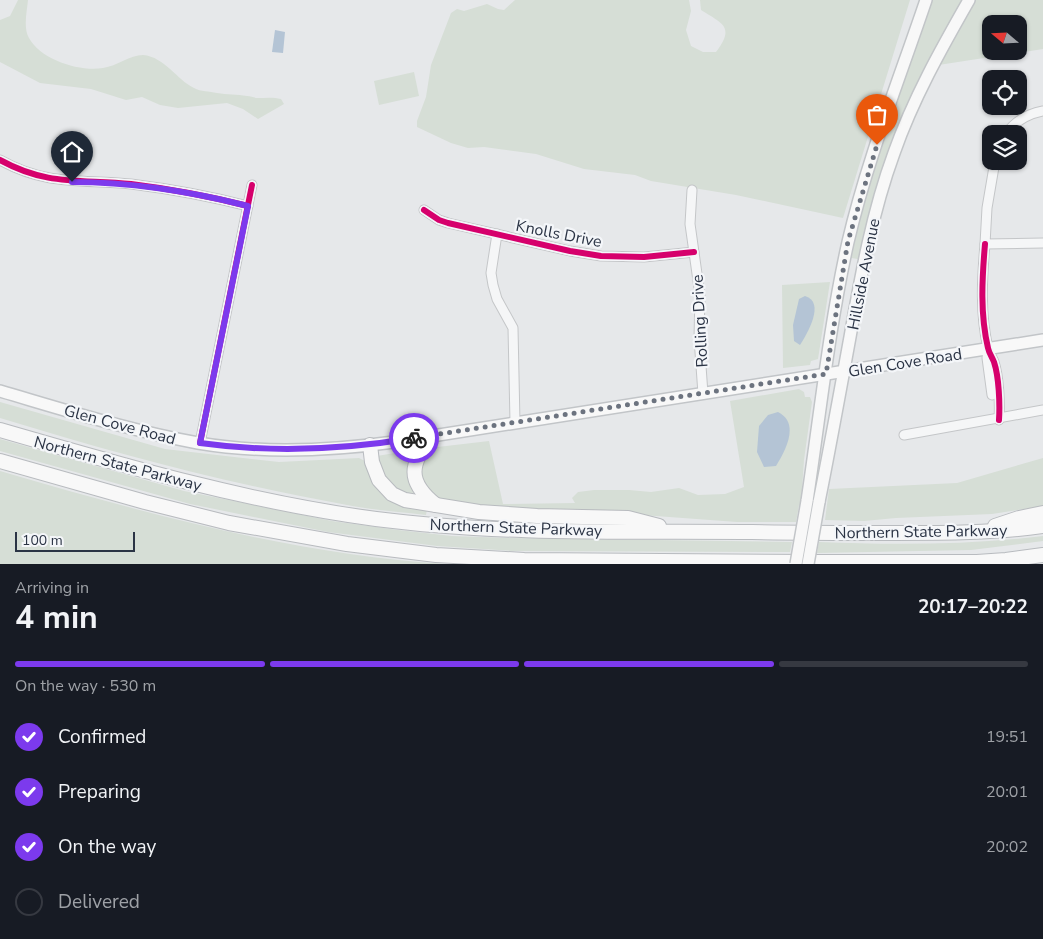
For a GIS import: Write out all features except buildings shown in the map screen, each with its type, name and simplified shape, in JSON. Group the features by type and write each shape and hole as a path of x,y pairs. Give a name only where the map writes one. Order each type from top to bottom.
{"highway":[{"name":"Northern State Parkway","path":"0,430 174,479 279,502 356,516 404,522 492,529 820,533 978,532 1043,526"},
{"path":"432,436 418,456 414,472 419,489 436,506"},
{"path":"370,445 376,474 388,491 404,500 497,514 628,518 684,532"},
{"name":"Northern State Parkway","path":"0,461 155,504 244,526 347,544 436,555 524,560 815,562 977,562 1041,556"},
{"path":"978,532 1019,518 1043,513"}],"main road":[{"name":"Hillside Avenue","path":"808,564 826,374 842,274 854,218 871,162 926,0"},
{"name":"Hillside Avenue","path":"796,564 844,372 871,229 894,152 926,78 969,0"},
{"name":"Glen Cove Road","path":"0,391 139,431 200,443 241,448 326,449 432,436 1043,340"}],"street":[{"path":"1014,125 1028,115 1043,111"},
{"path":"0,160 44,178 72,182 120,183 164,188 248,206"},
{"path":"993,170 987,208 982,303 988,348 986,358 994,409 999,420"},
{"path":"200,443 252,185"},
{"name":"Rolling Drive","path":"692,190 690,215 700,295 699,338 703,394"},
{"name":"Knolls Drive","path":"424,210 439,220 448,223 601,256 644,257 694,252"},
{"path":"497,234 491,273 492,284 497,299 513,328 515,423"},
{"path":"985,244 1043,243"},
{"path":"904,435 999,420 1043,410"}],"shaded area":[{"path":"18,0 28,0 26,24 29,38 42,53 62,63 94,69 103,68 138,55 143,55 158,60 188,84 202,91 257,98 278,98 284,104 258,119 243,109 227,103 178,108 160,105 142,97 126,100 91,89 40,83 0,62 0,20 10,16"},
{"path":"515,0 689,0 691,11 686,30 691,46 703,52 716,52 725,36 724,26 701,10 700,0 910,0 843,218 736,195 651,181 635,175 584,169 536,154 484,147 468,148 451,143 417,127 417,121 426,97 431,65 451,13 457,9 464,11 487,4 504,10"},
{"path":"926,0 1043,0 1043,49 1028,51 1028,15 982,15 982,58 932,66 919,92 864,260 845,257"},
{"path":"414,72 419,96 379,105 374,81"},
{"path":"830,282 818,359 811,361 810,365 783,368 782,285"},
{"path":"799,389 804,392 805,397 810,397 812,402 804,460 801,505 799,505 796,522 737,522 588,511 510,510 439,500 429,493 419,472 429,448 489,441 503,504 575,503 572,498 578,492 594,490 651,492 679,488 698,495 725,494 744,487 730,401"},
{"path":"0,402 165,449 279,462 359,458 367,462 371,475 381,492 395,500 427,509 426,515 367,508 303,497 129,455 0,418"},
{"path":"0,439 184,491 332,521 398,530 452,536 511,538 792,542 790,552 512,551 437,546 328,532 190,504 0,451"},
{"path":"412,450 414,491 410,497 387,485 377,456"},
{"path":"1043,458 1043,506 992,514 864,521 825,520 829,489 957,483"},
{"path":"0,471 165,517 277,542 333,552 446,564 0,564"},
{"path":"1043,536 1043,541 971,550 817,553 819,542 931,544"}],"water":[{"path":"275,30 285,32 283,53 272,52"},
{"path":"805,296 811,299 814,311 807,334 800,345 794,341 793,325 799,299"},
{"path":"778,412 785,417 790,430 787,445 776,466 764,467 757,452 759,426 768,415"}],"cycle path":[{"path":"0,160 33,174 49,178 146,186 248,206"},
{"path":"200,443 252,185"},
{"path":"424,210 439,220 448,223 570,251 601,256 644,257 694,252"},
{"path":"985,244 983,283 985,335 997,375 999,420"}],"way so far":[{"path":"414,438 826,374 848,241 877,145"}],"route":[{"path":"72,182 120,183 164,188 248,206 200,443 220,446 306,450 350,447 414,438"}]}
